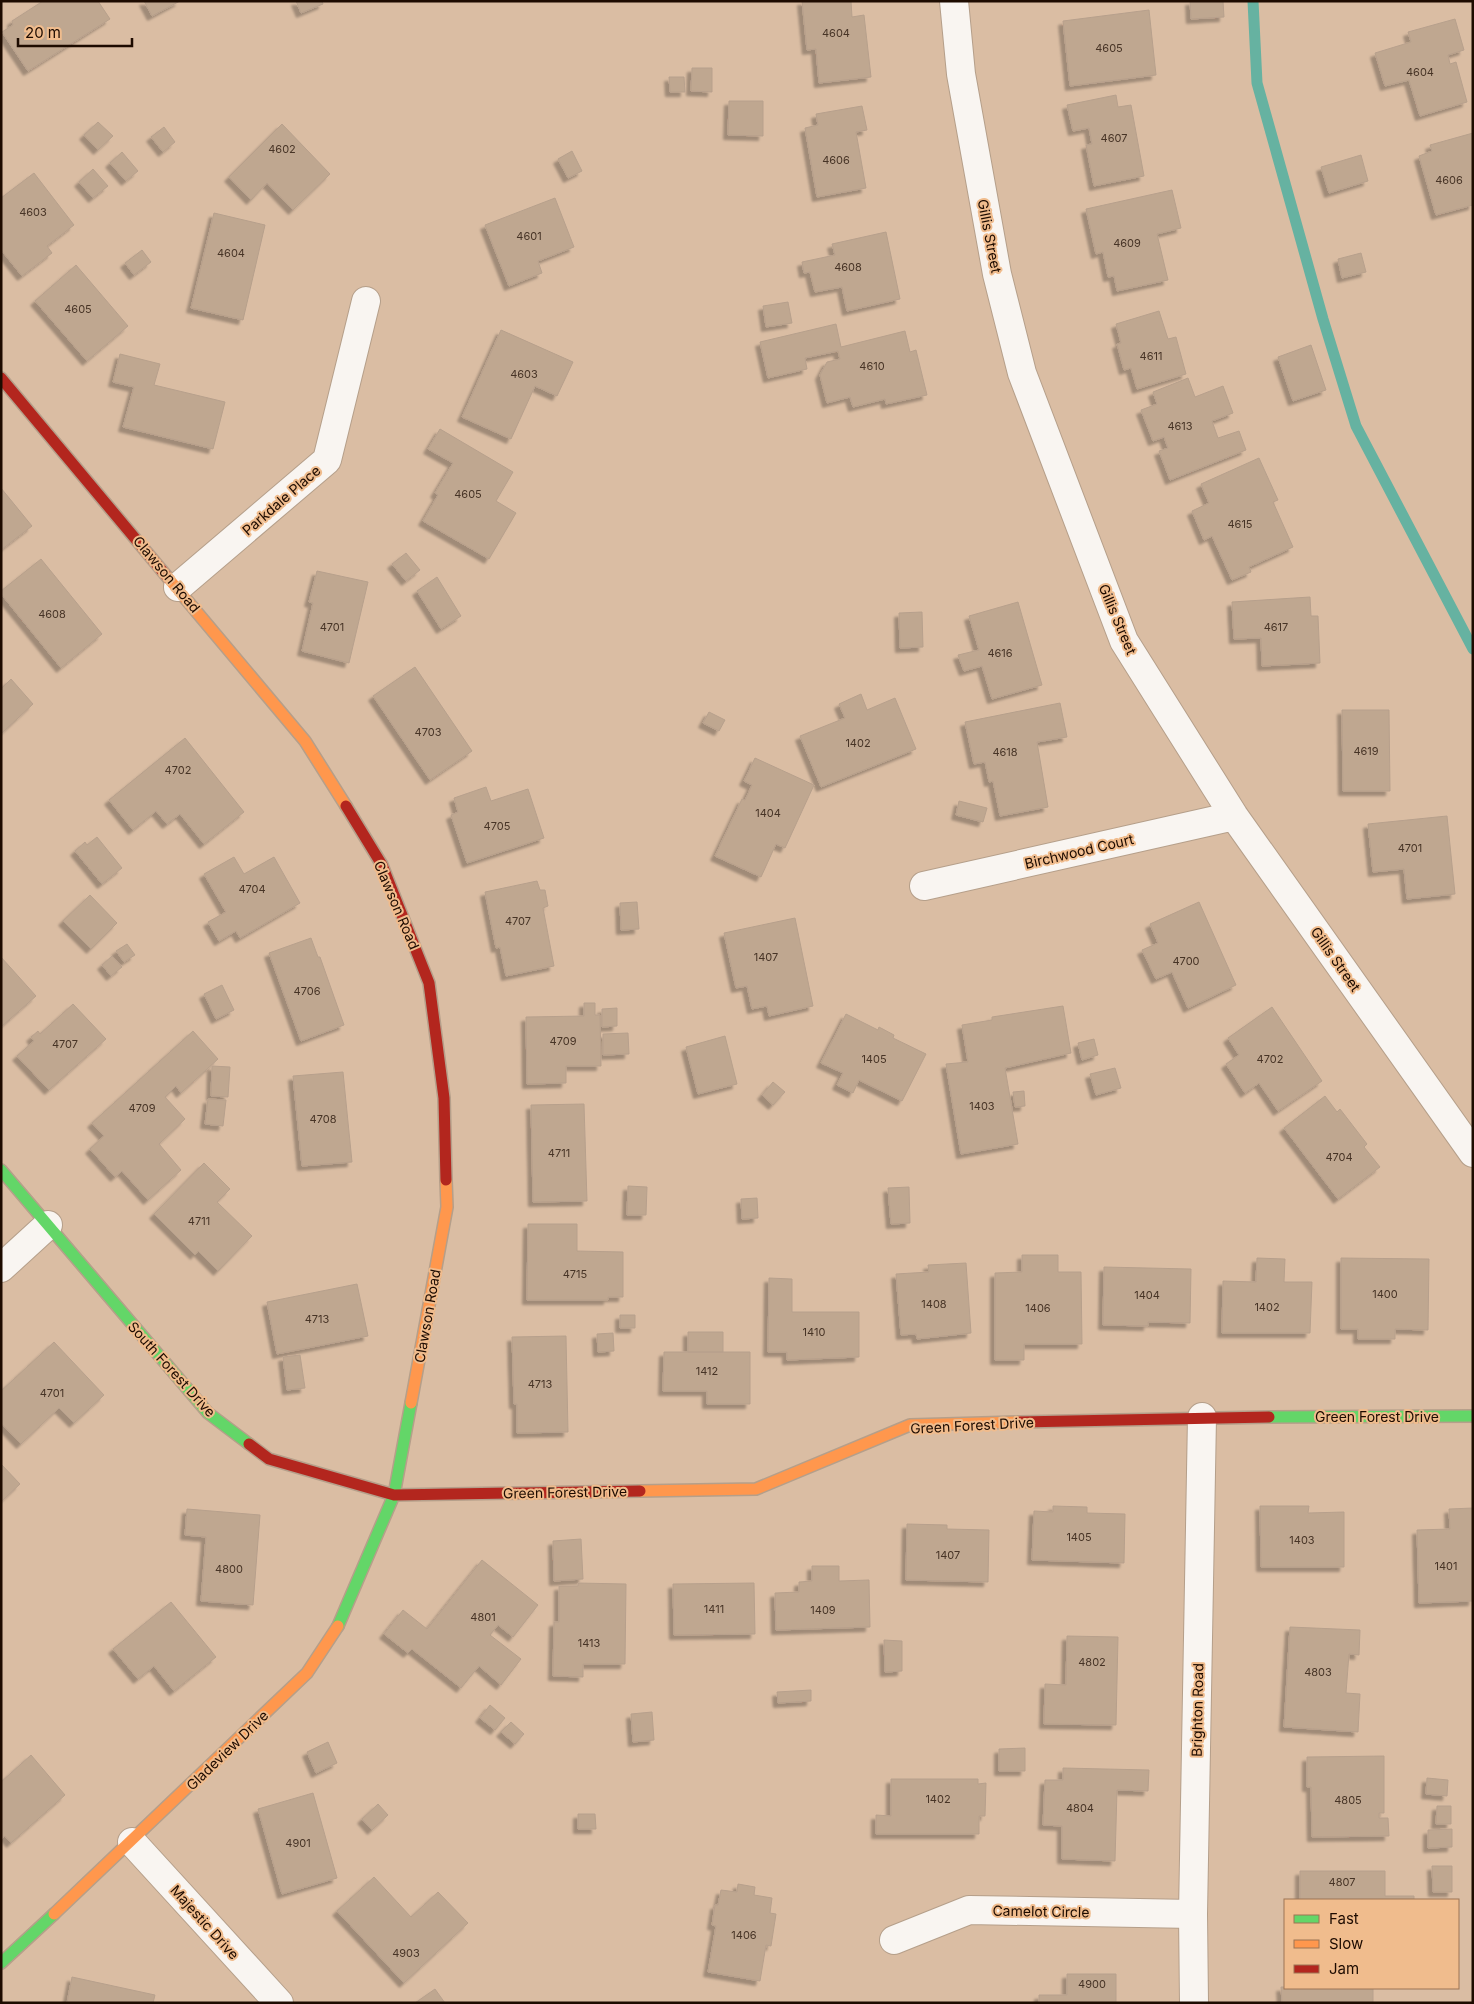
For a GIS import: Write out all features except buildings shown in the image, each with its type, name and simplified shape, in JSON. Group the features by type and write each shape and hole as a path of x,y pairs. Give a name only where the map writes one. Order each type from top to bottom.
{"street":[{"name":"Gillis Street","path":"954,1 961,74 997,274 1022,373 1124,641 1234,816 1473,1153"},
{"name":"Parkdale Place","path":"178,588 327,460 366,301"},
{"name":"Clawson Road","path":"1,378 304,741 382,865 429,983 444,1098 447,1207 394,1495"},
{"name":"Birchwood Court","path":"924,886 1234,816"},
{"name":"South Forest Drive","path":"1,1170 208,1413 269,1459 394,1495"},
{"path":"1,1268 48,1225"},
{"name":"Green Forest Drive","path":"394,1495 756,1489 910,1425 1202,1418 1473,1416"},
{"name":"Brighton Road","path":"1194,2003 1193,1914 1202,1418"},
{"name":"Gladeview Drive","path":"1,1962 132,1842 307,1673 334,1634 394,1495"},
{"name":"Majestic Drive","path":"132,1842 279,2003"},
{"name":"Camelot Circle","path":"894,1940 969,1910 1193,1914"}],"waterway":[{"path":"1253,1 1257,83 1323,319 1356,426 1473,649"}],"traffic: fast":[{"path":"1,1170 208,1413 249,1444"},
{"path":"338,1626 394,1495 411,1403"},
{"path":"1269,1417 1473,1416"},
{"path":"1,1963 54,1914"}],"traffic: slow":[{"path":"169,579 305,741 346,806"},
{"path":"411,1403 447,1207 446,1180"},
{"path":"640,1491 756,1489 910,1425 1020,1422"},
{"path":"54,1914 307,1673 338,1626"}],"traffic: jam":[{"path":"1,378 169,579"},
{"path":"346,806 382,865 429,983 444,1098 446,1180"},
{"path":"1020,1422 1269,1417"},
{"path":"249,1444 269,1459 394,1495 640,1491"}]}
